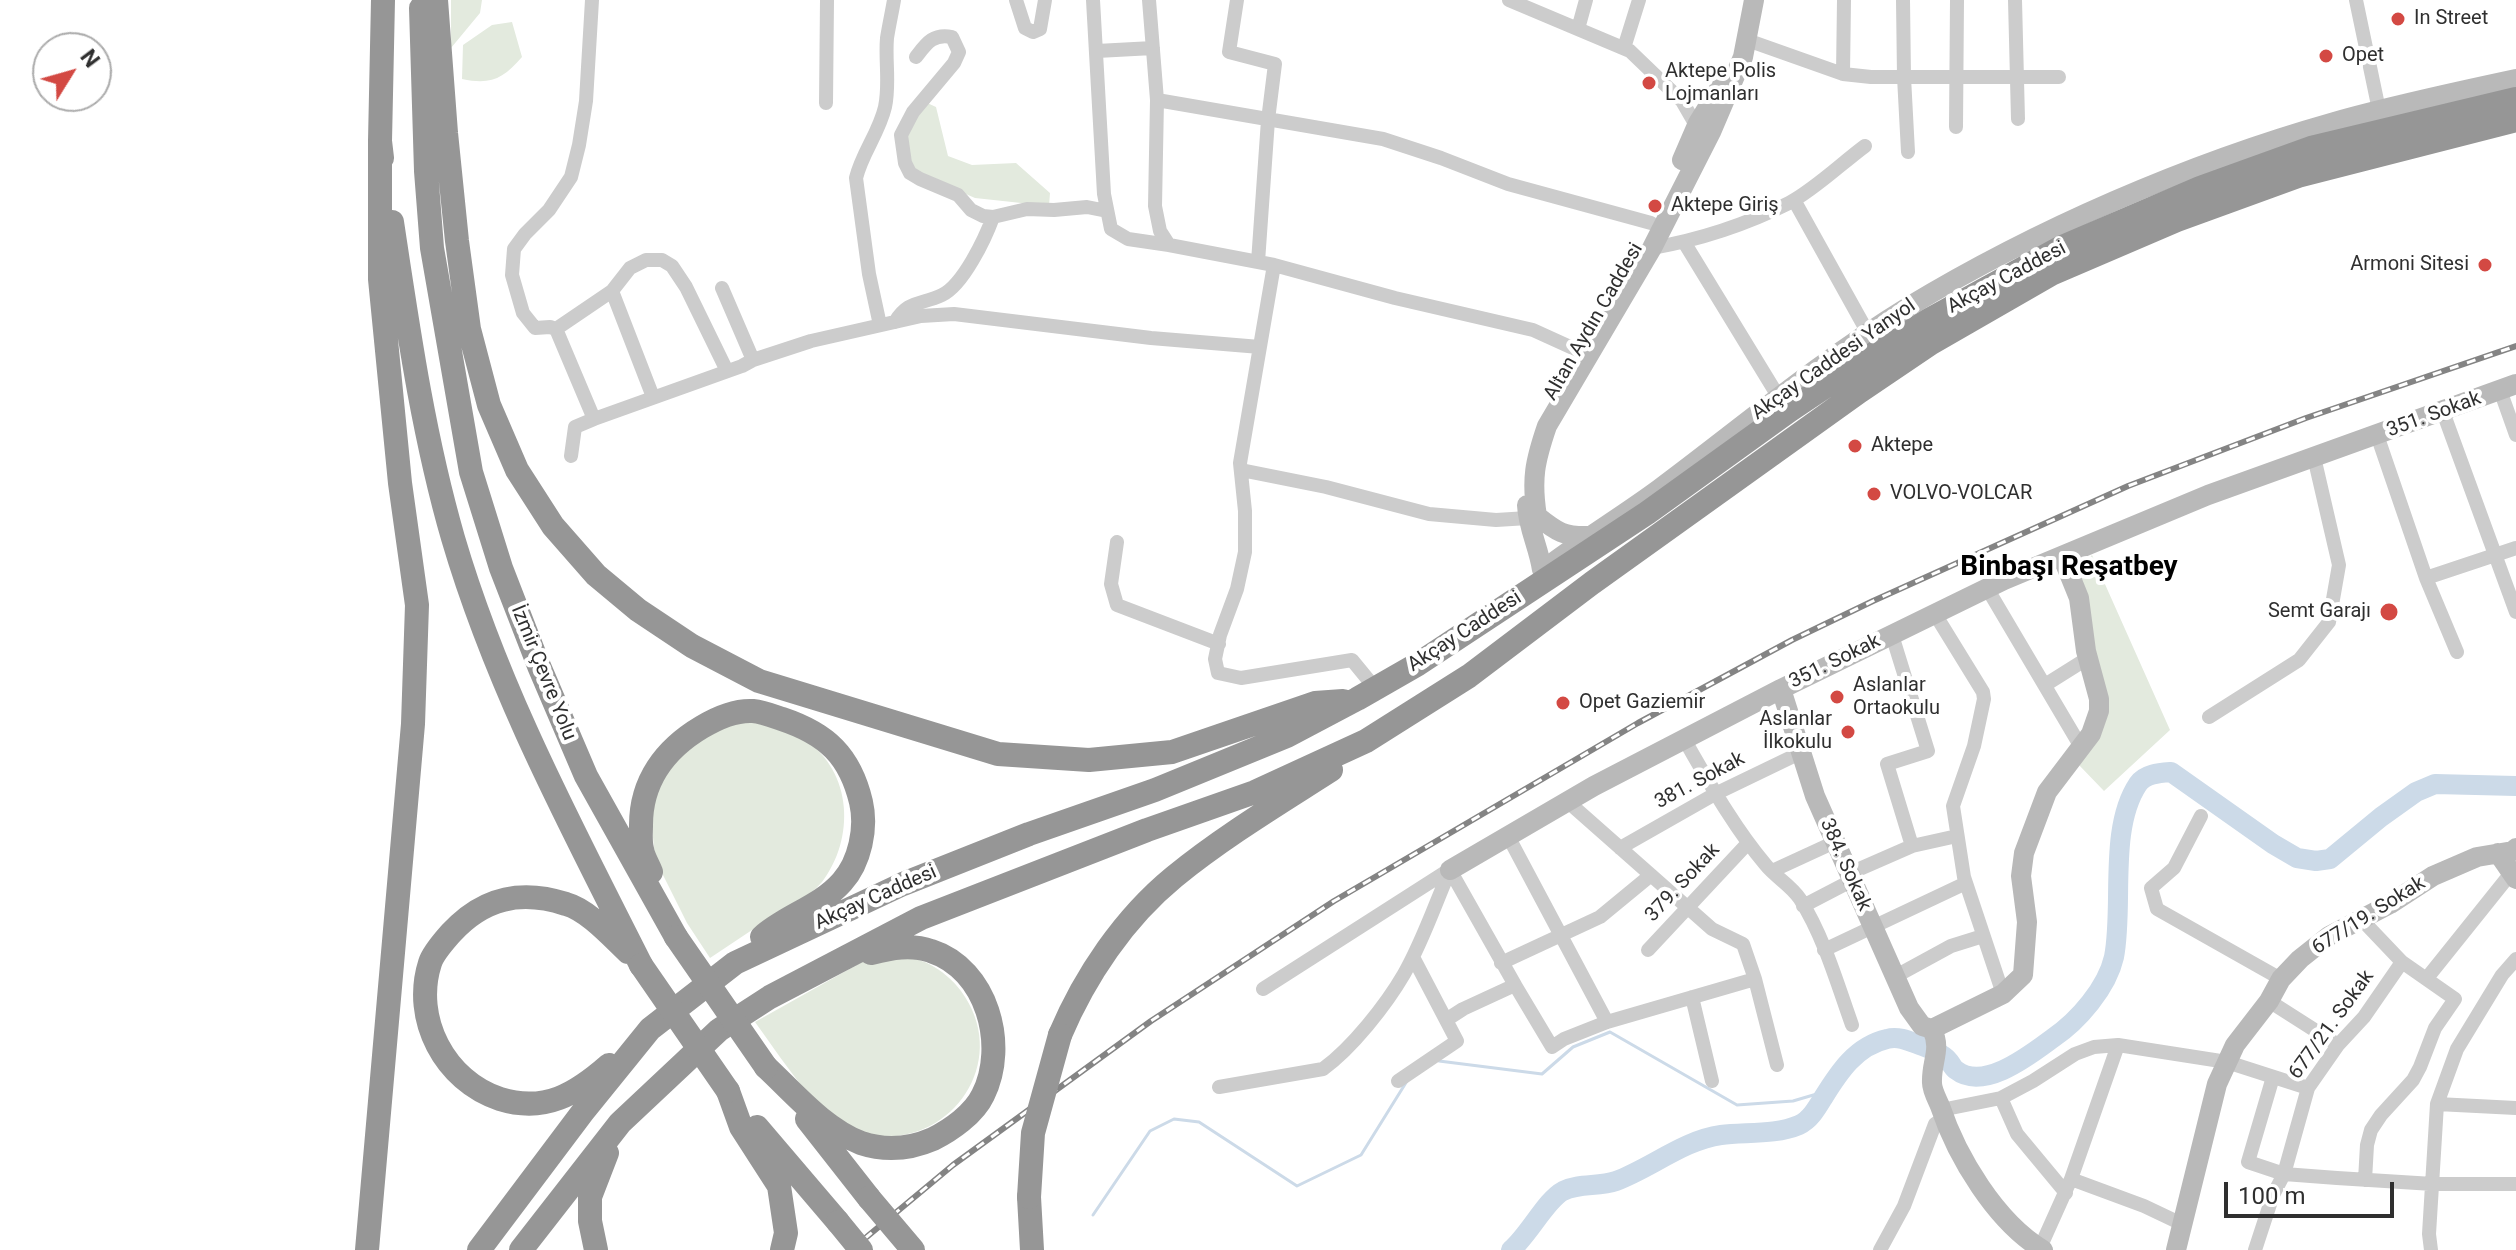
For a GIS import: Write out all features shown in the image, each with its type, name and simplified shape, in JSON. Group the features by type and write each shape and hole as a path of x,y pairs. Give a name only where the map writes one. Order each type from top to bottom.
{"highway":[{"name":"İzmir Çevre Yolu","path":"383,0 380,141 426,435 453,538 484,628 523,727 641,965 728,1091 861,1250"},
{"name":"İzmir Çevre Yolu","path":"421,0 426,171 432,248 471,472 501,568 539,666 586,776 676,937 766,1067 913,1250"},
{"path":"436,0 457,241 469,329 489,405 517,470 553,526 596,575 638,610 692,646 759,681 998,754 1089,760 1172,752 1315,703 1366,694"},
{"name":"Akçay Caddesi","path":"479,1250 650,1029 735,963 903,884 1029,834 1155,790 1287,736 1366,694 1647,513 1881,349 2060,248 2200,188 2311,148 2516,99"},
{"name":"Akçay Caddesi","path":"521,1250 620,1123 719,1030 770,997 921,918 1147,830 1255,792 1366,741 1469,676 1592,583 1860,391 1931,343 2051,274 2177,220 2298,176 2516,120"},
{"path":"367,1250 413,724 417,605 400,483 380,279 380,141"},
{"path":"676,937 641,848 641,809 649,781 661,761 684,737 714,719 731,714 752,711 807,728 824,738 851,771 862,808 863,827 854,864 841,883 816,903 765,934 735,963"},
{"path":"1032,1250 1029,1197 1033,1133 1060,1035 1104,955 1125,927 1171,879 1230,836 1355,755 1366,741"},
{"path":"641,965 599,925 569,904 530,897 498,899 466,917 430,961 425,992 429,1032 451,1066 480,1092 514,1103 557,1101 590,1081 650,1029"},
{"path":"766,1067 831,1128 879,1148 899,1148 923,1143 942,1134 972,1110 983,1096 993,1057 992,1027 981,993 951,961 932,951 894,947 869,953 770,997"},
{"path":"728,1091 741,1127 779,1186 786,1233 782,1250"},
{"path":"596,1250 590,1221 590,1197 620,1123"}],"main road":[{"path":"1745,49 1754,0"},
{"name":"Altan Aydın Caddesi","path":"1542,570 1540,552 1528,518 1526,468 1536,424 1652,248 1713,110 1745,49"},
{"name":"Akçay Caddesi Yanyol","path":"1542,570 1657,490 1778,396 1868,333 1965,275 2094,210 2245,151 2332,122 2516,79"},
{"name":"Altan Aydın Caddesi","path":"1590,536 1570,537 1555,531 1537,516 1532,489 1537,458 1547,426 1583,353 1703,132"},
{"name":"351. Sokak","path":"1450,870 1567,801 1684,739 1987,588 2208,495 2508,387"},
{"path":"2042,1249 2012,1226 1983,1190 1958,1151 1932,1085 1935,1035 2003,994 2023,975 2027,922 2021,876 2024,853 2047,792 2091,734 2099,711 2079,598 2062,556"},
{"path":"1483,621 1542,570"},
{"name":"384. Sokak","path":"1781,689 1800,753 1850,878 1909,1008 1922,1026 1935,1035"},
{"path":"2507,851 2514,875"},
{"name":"677/19. Sokak","path":"2176,1250 2217,1084 2235,1045 2269,1001 2281,979 2329,936 2362,920 2433,876 2477,857 2507,851"}],"street":[{"path":"592,0 586,101 571,177 549,210 514,249 512,275 523,313 535,328 556,329 594,419"},
{"path":"826,103 827,0"},
{"path":"887,324 869,274 856,178 860,162 872,143 884,112 889,87 887,38 894,0"},
{"path":"1016,0 1025,28 1033,32 1040,29 1045,0"},
{"path":"1093,0 1099,127 1111,229 1128,239 1274,265 1422,305 1533,330 1583,353"},
{"path":"1149,0 1157,100 1155,206 1160,231 1169,245"},
{"path":"1237,0 1229,52 1275,64 1258,262"},
{"path":"1578,29 1586,0"},
{"path":"1624,48 1639,0"},
{"path":"1843,74 1844,0"},
{"path":"1903,0 1908,152"},
{"path":"1956,127 1957,0"},
{"path":"2015,0 2018,119"},
{"path":"2356,0 2379,110"},
{"path":"1513,1 1630,51 1682,101 1703,132"},
{"path":"916,57 930,39 943,35 952,37 959,52 954,63 913,112 901,135 905,163 910,173 958,195 971,210 983,216 993,217 1027,209 1087,207 1107,211"},
{"path":"1097,51 1153,48"},
{"path":"1745,49 1843,74 1957,78 2059,77"},
{"path":"1157,100 1383,139 1508,184 1651,223"},
{"path":"1682,101 1713,110"},
{"path":"1652,248 1684,242 1794,200 1865,146"},
{"path":"1794,200 1868,333"},
{"path":"887,324 912,304 945,294 978,253 993,217"},
{"path":"1684,242 1778,396"},
{"path":"556,329 612,291 630,268 646,260 662,260 672,266 686,287 727,371"},
{"path":"1274,265 1242,449 1245,552 1215,659 1218,673 1241,678 1352,660 1366,694"},
{"path":"722,288 753,360"},
{"path":"612,291 653,397"},
{"path":"571,456 575,427 594,419 811,341 921,316 954,314 1151,338 1260,347"},
{"path":"2508,387 2516,435"},
{"path":"2443,412 2516,612"},
{"path":"2377,435 2426,578 2457,652"},
{"path":"2209,717 2299,660 2329,622 2339,565 2314,457"},
{"path":"1241,470 1326,487 1429,514 1496,520 1528,518"},
{"path":"1117,542 1111,584 1117,605 1219,644"},
{"path":"2426,578 2516,548"},
{"path":"1987,588 2081,747"},
{"path":"1935,614 1983,692 1974,746 1953,806 1966,883 2003,994"},
{"path":"1892,635 1928,751 1887,764 1912,846"},
{"path":"2045,685 2088,658"},
{"path":"1684,739 1715,794 1748,843 1790,887 1803,906 1824,950 1852,1025"},
{"name":"381. Sokak","path":"1620,848 1715,794 1800,753"},
{"path":"1567,801 1712,929 1743,944 1777,1065"},
{"path":"2201,816 2174,868 2151,888 2157,909 2281,979"},
{"path":"1508,836 1607,1022"},
{"path":"1803,906 1912,846 1957,836"},
{"path":"1772,871 1835,842"},
{"name":"379. Sokak","path":"1648,950 1748,843"},
{"path":"1219,1087 1323,1069 1336,1060 1360,1034 1403,976 1450,870"},
{"path":"1450,870 1552,1047 1607,1022 1755,979"},
{"path":"1263,989 1450,870"},
{"path":"1501,963 1600,917 1651,875"},
{"path":"2427,978 2514,875"},
{"path":"1824,950 1966,883"},
{"path":"2362,920 2402,962 2455,999 2435,1028 2413,1080 2371,1130 2365,1180"},
{"path":"1896,976 1951,946 1983,936"},
{"path":"1398,1081 1457,1041 1413,957"},
{"path":"2431,1250 2429,1234 2437,1104 2457,1049 2494,987 2516,959"},
{"name":"677/21. Sokak","path":"2255,1250 2273,1195 2284,1174 2308,1088 2338,1045 2364,1017 2402,962"},
{"path":"1446,1020 1515,985"},
{"path":"1692,997 1712,1081"},
{"path":"2269,1001 2338,1045"},
{"path":"2042,1249 2118,1045"},
{"path":"1880,1250 1904,1206 1935,1124 1942,1115 2001,1098 2075,1054 2094,1047 2118,1045 2227,1062 2308,1088"},
{"path":"2273,1077 2248,1162 2284,1174 2433,1184 2516,1184"},
{"path":"2001,1098 2017,1134 2068,1186 2144,1206 2184,1225"},
{"path":"2437,1104 2516,1108"}],"shaded area":[{"path":"451,0 482,0 480,13 451,48"},
{"path":"512,22 522,57 509,71 496,78 481,81 462,79 463,45 492,25"},
{"path":"925,102 936,107 948,156 972,165 1016,163 1050,193 1049,206 975,198 911,170 905,135"},
{"path":"2092,555 2170,730 2104,791 2078,764 2094,744 2087,604 2079,571"},
{"path":"748,721 791,733 821,754 833,770 840,788 844,827 833,865 816,888 710,958 687,923 655,859 652,826 654,795 667,765 716,727"},
{"path":"899,955 933,966 958,987 976,1020 980,1049 974,1077 960,1101 940,1120 914,1132 885,1136 853,1130 826,1112 799,1082 755,1022 869,958"}],"waterway":[{"path":"1511,1250 1550,1202 1563,1191 1616,1181 1707,1138 1781,1130 1803,1123 1849,1061 1876,1042 1891,1038 1906,1040 1942,1055 1956,1070 1967,1076 1980,1077 2007,1068 2053,1038 2090,1003 2110,969 2117,937 2118,868 2123,823 2138,784 2148,776 2171,772 2273,844 2297,858 2316,861 2330,859 2381,817 2416,792 2435,784 2516,786"},
{"path":"1439,1061 1542,1074 1573,1047 1610,1032 1737,1105 1793,1101 1827,1091"},
{"path":"1093,1215 1150,1131 1174,1119 1199,1122 1297,1186 1361,1155 1407,1081"}],"railway":[{"path":"851,1250 953,1165 1151,1021 1334,901 1638,723 1792,640 2128,486 2306,418 2516,346"}],"place":[{"name":"In Street","path":"2398,19"},
{"name":"Opet","path":"2326,56"},
{"name":"Aktepe Polis Lojmanları","path":"1649,83"},
{"name":"Aktepe Giriş","path":"1655,206"},
{"name":"Armoni Sitesi","path":"2485,265"},
{"name":"Aktepe","path":"1855,446"},
{"name":"VOLVO-VOLCAR","path":"1874,494"},
{"name":"Semt Garajı","path":"2389,612"},
{"name":"Aslanlar Ortaokulu","path":"1837,697"},
{"name":"Opet Gaziemir","path":"1563,703"},
{"name":"Aslanlar İlkokulu","path":"1848,732"}],"district":[{"name":"Binbaşı Reşatbey","path":"2069,568"}]}
